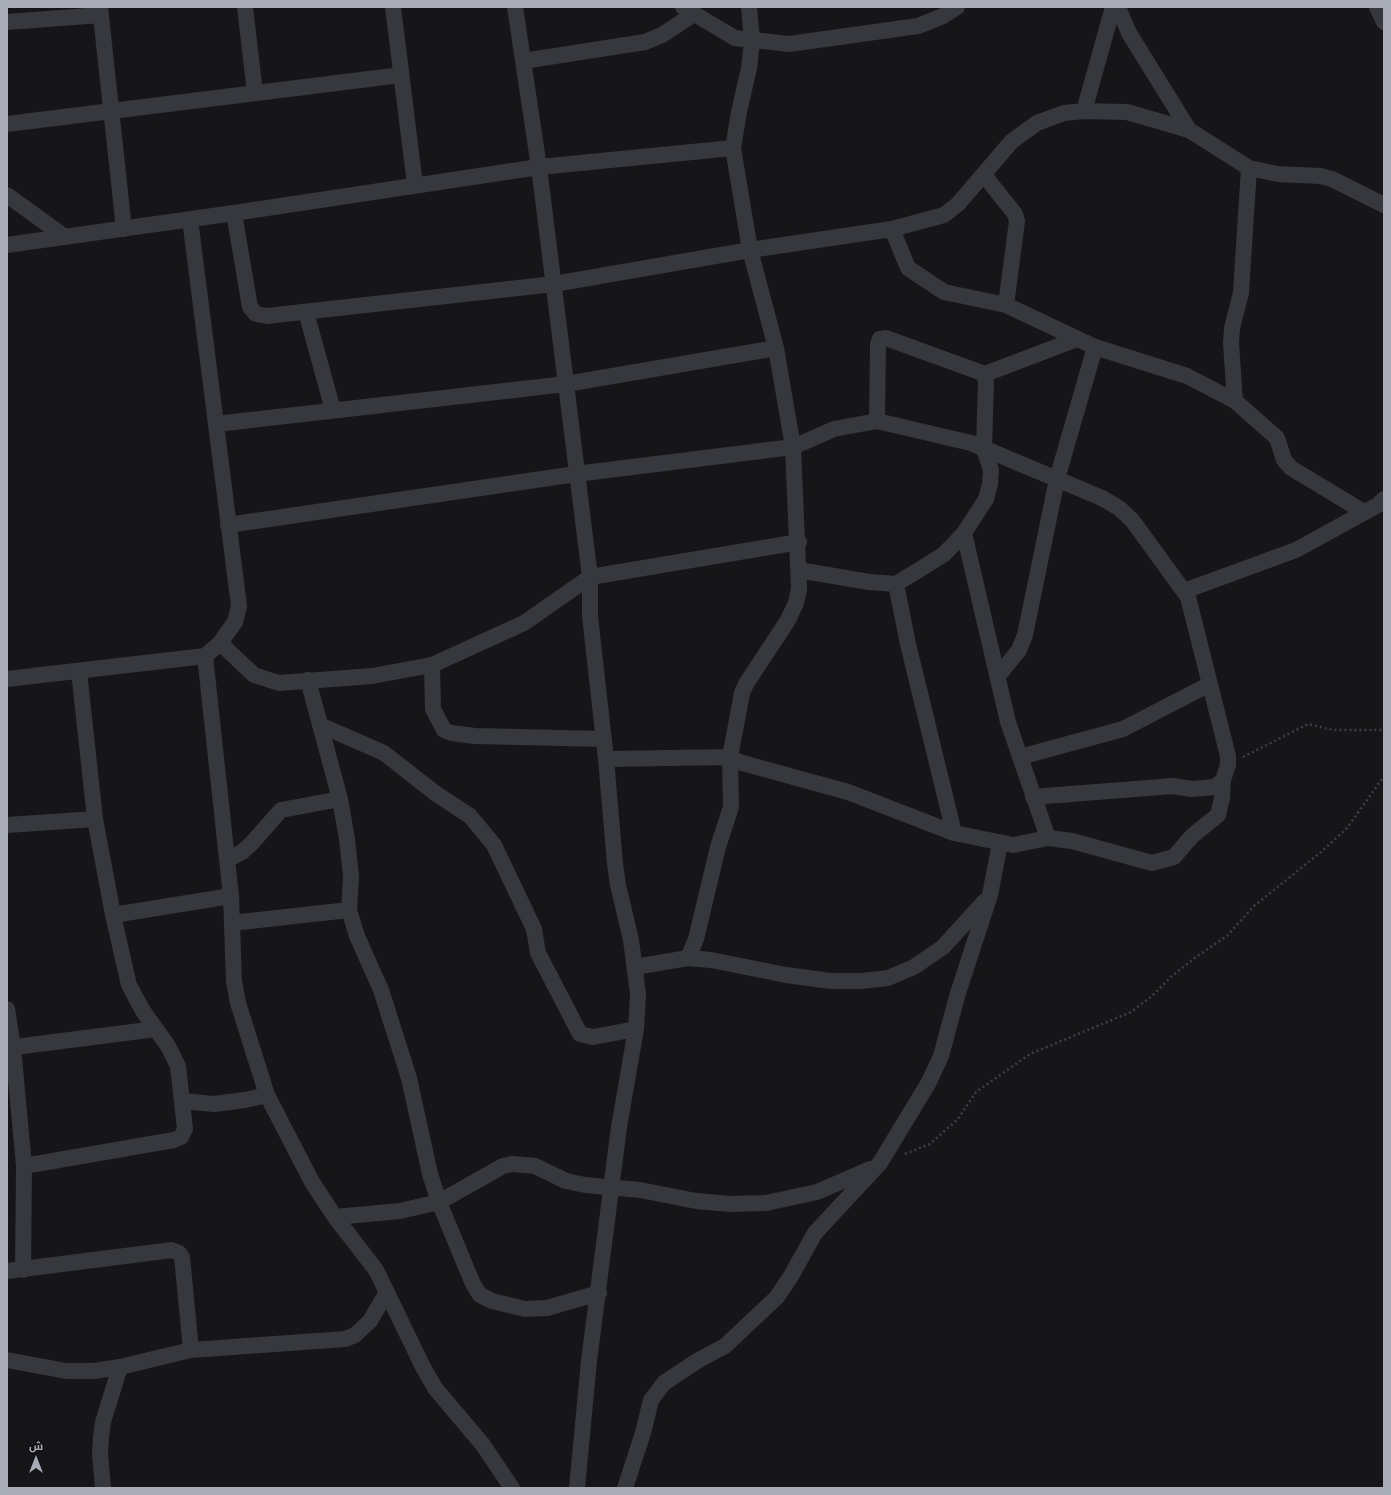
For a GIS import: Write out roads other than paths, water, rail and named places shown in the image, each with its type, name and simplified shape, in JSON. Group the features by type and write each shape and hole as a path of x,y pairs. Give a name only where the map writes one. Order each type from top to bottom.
{"street":[{"path":"246,7 255,93"},
{"path":"393,7 415,185"},
{"path":"515,7 539,167 590,577 590,616 604,739 615,864 635,967 638,994 636,1030 619,1127 599,1293 588,1362 577,1488"},
{"path":"688,958 696,940 718,846 732,807 730,757 746,684 788,620 800,589 799,542 793,446 776,348 750,250 733,148 749,68 752,41 749,7"},
{"path":"523,61 645,42 662,35 688,10 735,38 789,44 918,26 943,16 957,7"},
{"path":"1084,111 1113,7"},
{"path":"1118,7 1129,33 1190,130"},
{"path":"1377,7 1384,22"},
{"path":"7,22 100,11 124,229"},
{"path":"7,124 401,75"},
{"path":"234,213 250,307 256,314 267,316 554,284 750,250 892,229 944,215 958,204 1012,141 1037,123 1064,113 1084,111 1127,112 1190,130 1249,168 1278,174 1320,176 1332,179 1384,206"},
{"path":"7,245 234,213 539,167 733,148"},
{"path":"1235,401 1231,343 1232,328 1241,293 1249,168"},
{"path":"984,175 1015,214 1017,221 1006,305"},
{"path":"7,195 65,237"},
{"path":"7,680 206,656 220,643 235,622 238,606 190,219"},
{"path":"892,229 908,268 917,276 944,292 1006,305 1095,347 1187,376 1235,401 1277,438 1284,460 1291,468 1364,512"},
{"path":"306,312 333,410"},
{"path":"877,421 878,344 880,339 886,338 985,374 1077,339"},
{"path":"998,676 1019,650 1025,635 1057,479 1095,347"},
{"path":"216,424 566,384 776,348"},
{"path":"799,570 869,582 896,584 943,555 964,533 986,498 990,484 991,470 984,450 985,374"},
{"path":"228,525 576,474 793,446 834,429 877,421 971,443 984,450 1102,498 1132,520 1184,591 1193,613 1224,736 1226,772 1218,815 1192,836 1174,857 1152,863 1093,846 1048,838 1023,844 1000,843 954,833 848,792 740,762 730,757 606,759"},
{"path":"1184,591 1296,550 1378,505 1384,499"},
{"path":"964,533 1008,722 1048,838"},
{"path":"220,643 254,675 278,683 372,676 432,666 524,623 590,577 799,542"},
{"path":"896,584 908,644 954,833"},
{"path":"206,656 226,860 231,896 232,959 238,1003 267,1094 312,1182 335,1217 376,1270 423,1367 435,1388 483,1445 512,1488"},
{"path":"432,666 433,709 444,730 451,733 475,736 604,739"},
{"path":"24,1166 174,1140 181,1136 185,1129 178,1066 168,1046 142,1011 129,985 113,915 95,819 79,671"},
{"path":"308,680 340,799 347,839 351,877 349,910 357,936 381,990 409,1078 430,1174 439,1202 473,1284 480,1295 492,1301 525,1309 547,1308 599,1293"},
{"path":"1020,757 1123,729 1210,684"},
{"path":"320,725 384,753 435,793 470,816 494,845 534,930 538,953 580,1034 593,1037 636,1030"},
{"path":"1033,797 1173,786 1192,789 1215,787 1226,772"},
{"path":"226,860 242,852 251,844 281,810 340,799"},
{"path":"7,825 95,819"},
{"path":"625,1488 643,1433 651,1400 664,1383 725,1346 777,1297 815,1233 880,1163 929,1082 941,1056 958,993 990,895 1000,843"},
{"path":"635,967 688,958 711,960 786,975 831,981 862,981 888,978 914,967 943,947 990,895"},
{"path":"113,915 231,896"},
{"path":"232,923 349,910"},
{"path":"7,1009 10,1048 24,1166 15,1270 172,1250 178,1252 182,1257 191,1350"},
{"path":"10,1048 156,1030"},
{"path":"183,1101 214,1104 246,1100 267,1094"},
{"path":"335,1217 400,1211 439,1202 503,1166 512,1164 535,1166 566,1181 578,1184 663,1194 696,1201 730,1204 766,1203 817,1192 880,1163"},
{"path":"7,1360 66,1371 94,1371 120,1367 191,1350 345,1339 355,1336 370,1320 387,1292"},
{"path":"103,1488 100,1454 103,1422 120,1367"}]}
